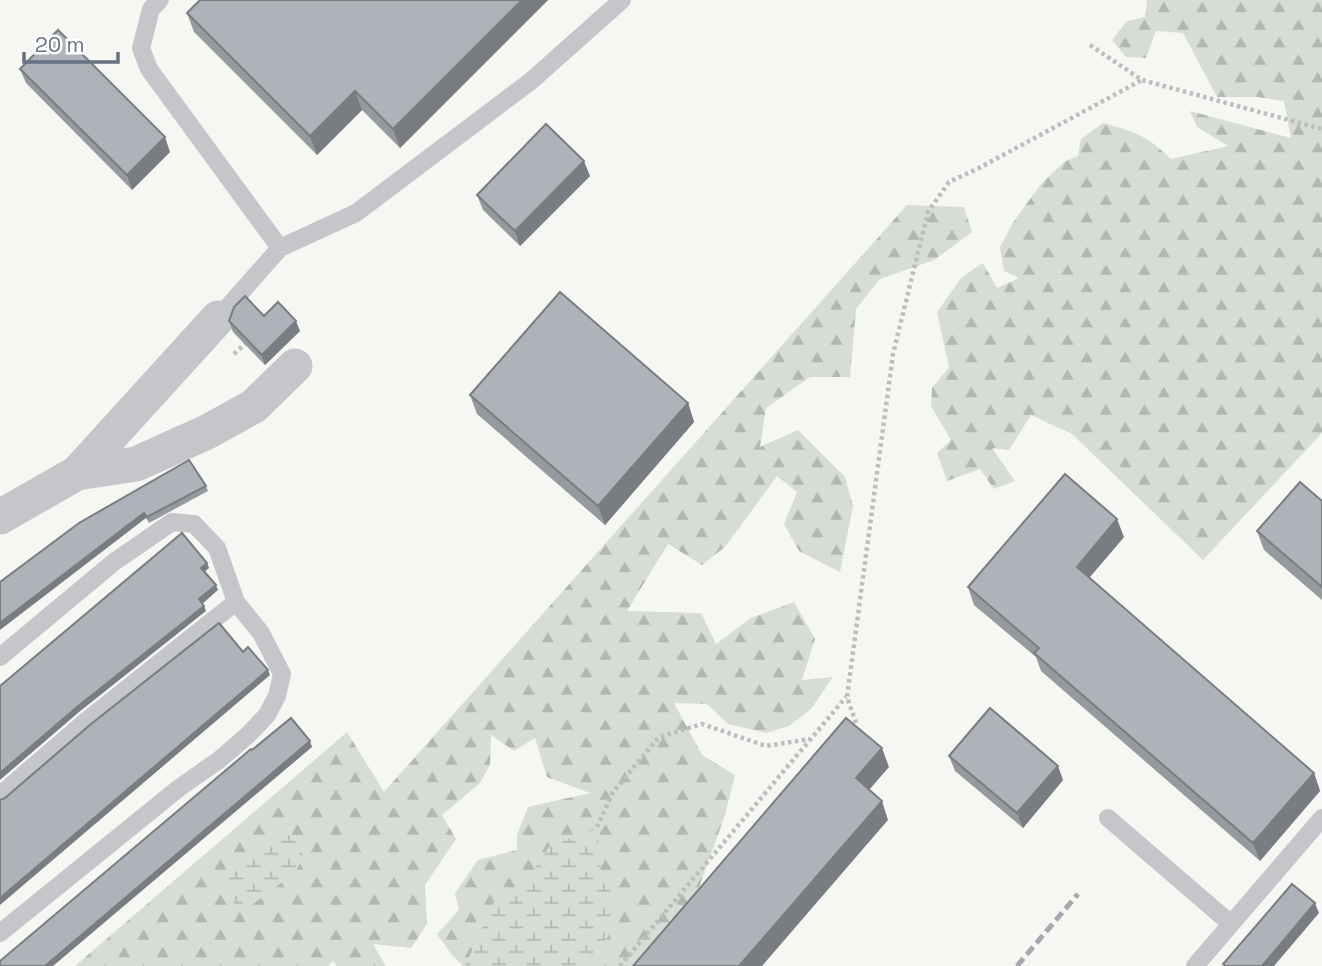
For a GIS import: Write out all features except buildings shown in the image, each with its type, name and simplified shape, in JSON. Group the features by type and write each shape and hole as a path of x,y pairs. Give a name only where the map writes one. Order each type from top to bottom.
{"street":[{"path":"0,517 78,473 218,318"},
{"path":"78,473 136,464 207,432 254,406 295,366"}],"lane":[{"path":"160,0 151,9 141,48 149,69 280,248"},
{"path":"218,318 280,248 356,213 531,81 622,0"},
{"path":"0,657 114,562 173,522 194,524 218,548 236,602 261,633 282,674 277,696 267,715 248,735 0,933"},
{"path":"0,795 86,721 236,602"},
{"path":"1108,818 1231,924"},
{"path":"1195,966 1322,818"}],"path":[{"path":"1090,45 1142,80 1322,129"},
{"path":"856,723 847,697 893,354 928,212 949,182 1142,80"},
{"path":"620,966 847,697"},
{"path":"597,827 613,792 659,737 702,724 766,746 811,739"}],"green space":[{"path":"1147,0 1322,0 1322,433 1203,560 1072,434 1031,415 1009,450 992,448 1015,481 994,489 980,469 947,481 937,453 951,440 931,406 932,388 949,367 937,312 962,277 983,263 997,288 1019,278 1004,271 1000,247 1014,221 1041,184 1064,162 1078,156 1081,139 1103,123 1140,135 1171,159 1228,146 1197,127 1190,111 1291,138 1284,101 1257,97 1217,97 1183,33 1156,31 1146,58 1126,57 1112,40 1127,21 1145,17"},
{"path":"907,205 964,207 972,232 934,260 880,279 856,309 850,377 810,377 766,408 760,447 798,430 845,477 853,506 840,572 799,551 784,524 797,492 777,476 725,547 702,565 668,544 627,611 701,613 716,644 751,618 794,602 815,639 802,680 833,677 811,709 789,726 766,733 728,724 707,704 674,703 702,755 735,775 725,815 687,921 649,966 463,966 437,934 459,910 455,893 478,860 517,850 517,835 528,807 590,793 547,777 535,738 514,751 491,735 490,765 480,783 442,815 456,839 425,885 427,924 411,948 373,944 386,966 337,966 333,961 328,966 75,966 347,732 384,792"},
{"path":"597,827 600,868 614,896 608,937 583,966 465,966 495,900 523,885 549,847"},
{"path":"284,832 298,843 303,855 296,872 253,904 236,905 227,897 226,881 268,833"}],"railway":[{"path":"1017,966 1078,894"}]}
